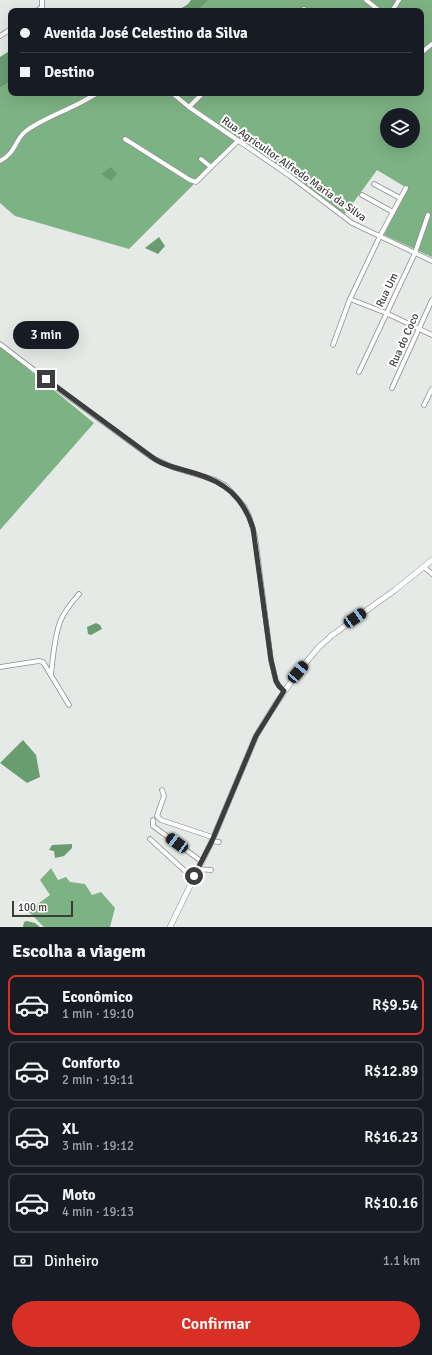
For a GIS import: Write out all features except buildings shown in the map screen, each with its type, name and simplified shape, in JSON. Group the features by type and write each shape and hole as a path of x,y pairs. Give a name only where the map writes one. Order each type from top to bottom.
{"street":[{"path":"366,0 376,8"},
{"path":"424,51 432,44"},
{"path":"0,161 11,153 25,131 91,96"},
{"name":"Rua Agricultor Alfredo Maria da Silva","path":"176,96 189,107 290,176 352,223 432,261"},
{"path":"189,107 200,96"},
{"path":"124,139 190,180 196,182 238,141"},
{"path":"201,159 211,167"},
{"path":"374,184 400,198"},
{"path":"333,345 350,299 380,236 406,188"},
{"path":"362,195 393,212"},
{"name":"Rua Um","path":"359,372 415,253 428,215"},
{"path":"350,299 386,312 432,335"},
{"name":"Rua do Coco","path":"392,388 432,300"},
{"path":"0,344 71,399 156,460 172,467 215,480 226,486 244,506 249,516 255,536 271,660 276,681 284,691"},
{"path":"424,406 432,388"},
{"path":"170,927 212,839 256,736 284,691 324,642 395,590 432,560"},
{"path":"424,567 432,574"},
{"path":"51,675 55,641 60,621 69,606 80,594"},
{"path":"0,667 41,662 44,663 69,706"},
{"path":"162,790 164,796 157,816 160,820 219,842"},
{"path":"154,820 153,826 201,861"},
{"path":"150,839 184,870 194,876"},
{"path":"197,869 211,870"}],"shaded area":[{"path":"191,0 209,0 200,8 182,8"},
{"path":"209,0 432,0 432,257 384,235 407,188 377,170 345,214 239,139 129,249 15,216 0,203 0,88 8,83 8,96 424,96 424,8 200,8"},
{"path":"8,52 8,83 0,88 0,57"},
{"path":"111,167 117,174 111,181 101,174"},
{"path":"159,237 165,246 158,254 145,248"},
{"path":"0,346 94,423 0,530"},
{"path":"96,623 100,625 102,629 91,635 88,634 87,627"},
{"path":"23,740 36,755 40,777 27,783 0,763"},
{"path":"72,844 72,848 64,856 55,858 54,851 49,850 52,845"},
{"path":"51,868 58,880 66,877 70,882 85,884 92,895 101,892 115,908 110,927 44,927 28,911 50,895 40,880"},
{"path":"27,921 35,923 40,927 23,927 24,922"}],"route":[{"path":"46,379 135,446 161,463 215,480 226,486 244,506 253,528 271,660 276,681 284,691 256,736 212,837 212,841 194,876"}]}
